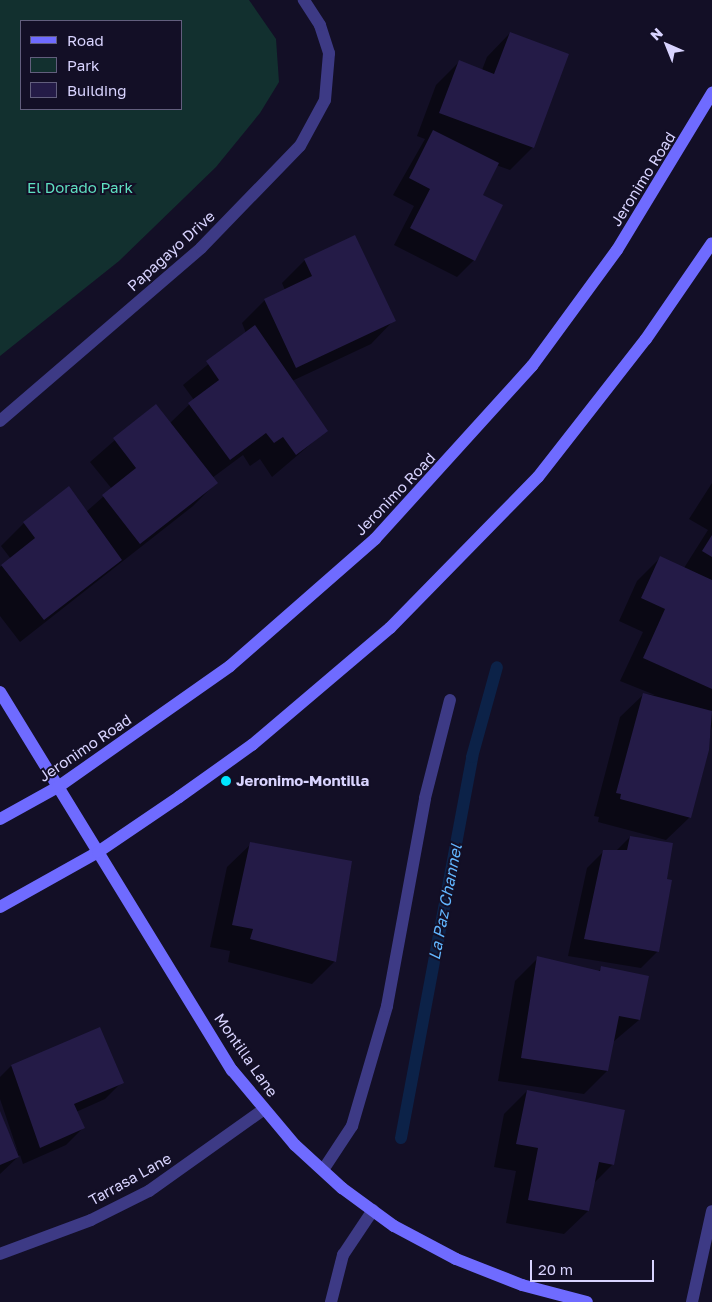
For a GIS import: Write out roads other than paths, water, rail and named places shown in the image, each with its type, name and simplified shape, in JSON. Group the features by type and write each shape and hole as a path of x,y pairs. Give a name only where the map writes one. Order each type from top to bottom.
{"main road":[{"name":"Jeronimo Road","path":"0,819 58,787 230,666 375,539 452,458 532,366 618,250 712,93"},
{"path":"0,907 98,852 252,745 446,575 538,477 587,417 712,243"},
{"name":"Montilla Lane","path":"0,692 232,1070 263,1110 323,1170 373,1210 456,1259 522,1285 587,1302"}],"street":[{"name":"Papagayo Drive","path":"0,422 201,248 272,177 317,121 329,79 330,53 320,25 304,0"},
{"path":"323,1170 352,1126 367,1081 387,1006 425,798 450,700"},
{"name":"Tarrasa Lane","path":"0,1254 91,1220 149,1191 263,1110"},
{"path":"331,1302 343,1255 373,1210"},
{"path":"692,1302 712,1211"}],"waterway":[{"name":"La Paz Channel","path":"401,1138 472,757 497,667"}],"place":[{"name":"Jeronimo-Montilla","path":"226,781"}],"park label":[{"name":"El Dorado Park","path":"80,188"}]}
